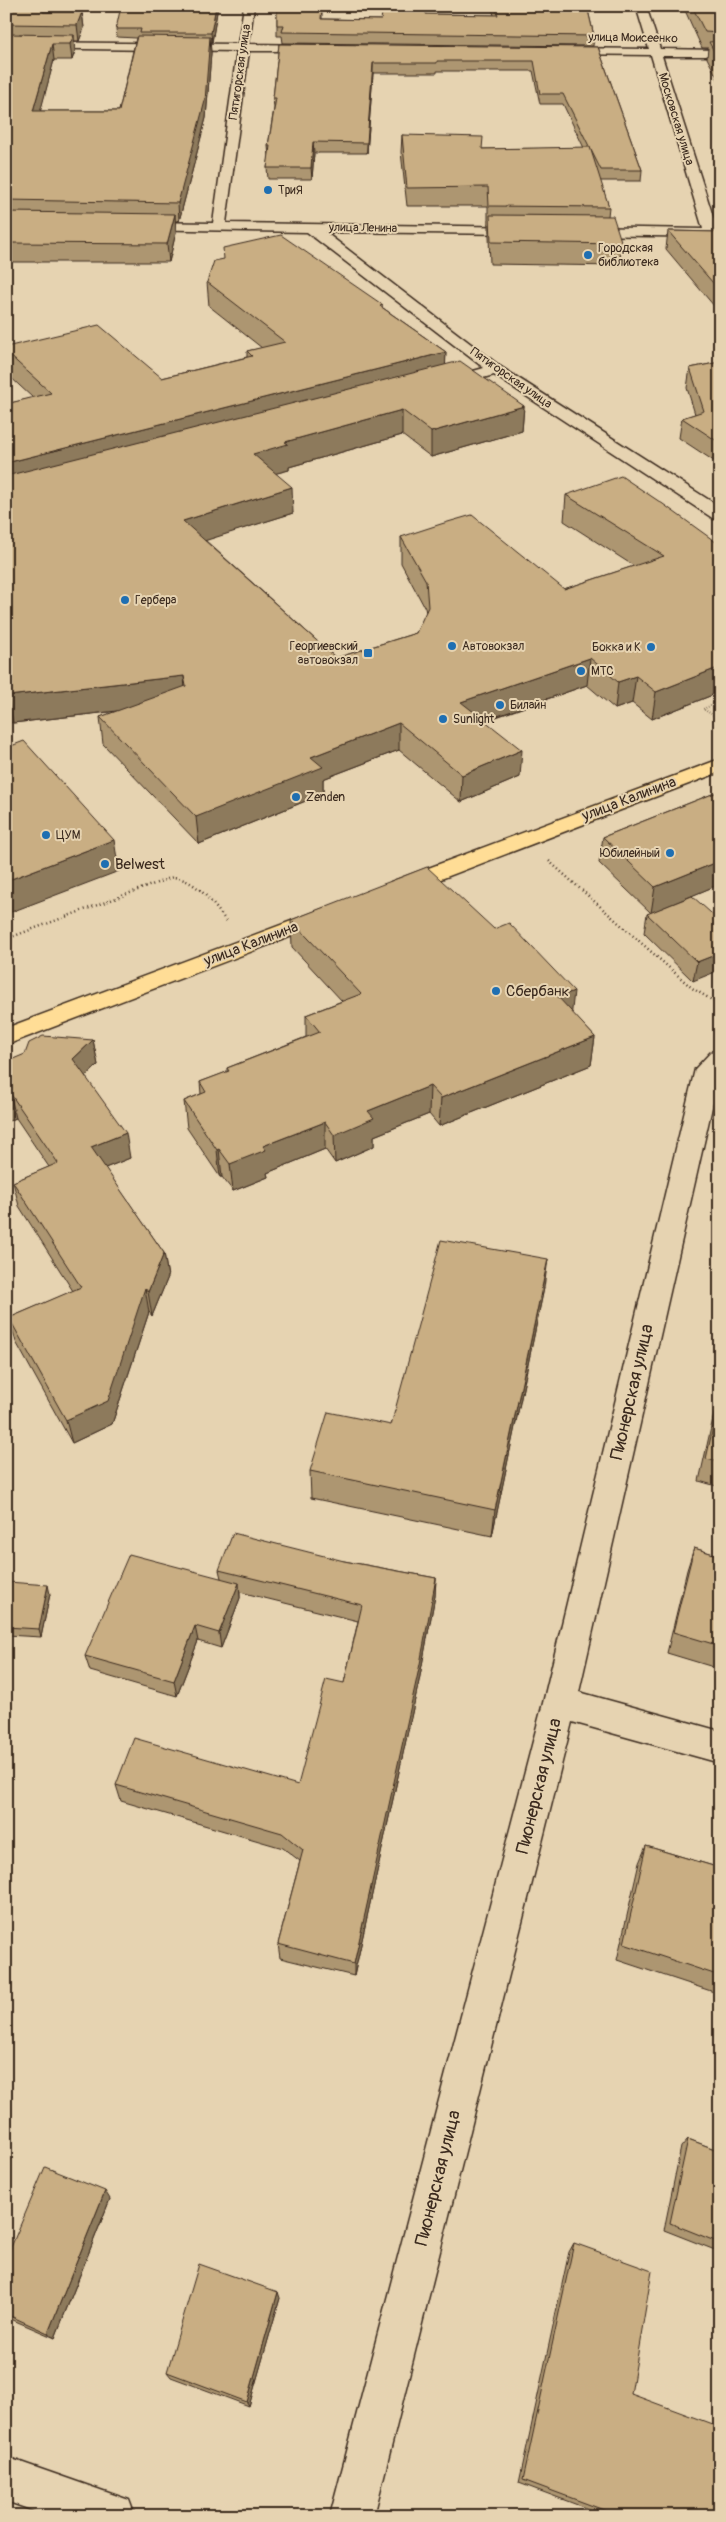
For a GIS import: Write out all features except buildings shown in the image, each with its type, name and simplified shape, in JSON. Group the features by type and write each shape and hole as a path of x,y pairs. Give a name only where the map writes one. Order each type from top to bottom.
{"main road":[{"name":"улица Калинина","path":"377,896 720,765"},
{"name":"улица Калинина","path":"6,1037 349,906"}],"street":[{"name":"Пятигорская улица","path":"219,226 249,6"},
{"name":"Московская улица","path":"641,6 715,233"},
{"path":"6,45 332,49"},
{"name":"улица Моисеенко","path":"548,51 720,53"},
{"name":"улица Ленина","path":"122,225 541,230"},
{"name":"Пятигорская улица","path":"311,228 496,370 720,516"},
{"path":"571,231 715,233"},
{"path":"429,388 496,370"},
{"name":"Пионерская улица","path":"352,2516 560,1703 707,1069 720,1058"},
{"path":"560,1703 720,1747"},
{"path":"6,2479 113,2516"}],"path":[{"path":"720,702 703,709 720,719"},
{"path":"524,839 692,988 720,1005"},
{"path":"6,939 172,876 184,877 192,882 248,945"}],"place":[{"name":"ТриЯ","path":"268,190"},
{"name":"Городская библиотека","path":"588,255"},
{"name":"Гербера","path":"125,600"},
{"name":"Автовокзал","path":"452,646"},
{"name":"Бокка и К","path":"651,647"},
{"name":"Георгиевский автовокзал","path":"368,653"},
{"name":"МТС","path":"581,671"},
{"name":"Билайн","path":"500,705"},
{"name":"Sunlight","path":"443,719"},
{"name":"Zenden","path":"296,797"},
{"name":"ЦУМ","path":"46,835"},
{"name":"Юбилейный","path":"670,853"},
{"name":"Belwest","path":"105,864"},
{"name":"Сбербанк","path":"496,991"}]}
